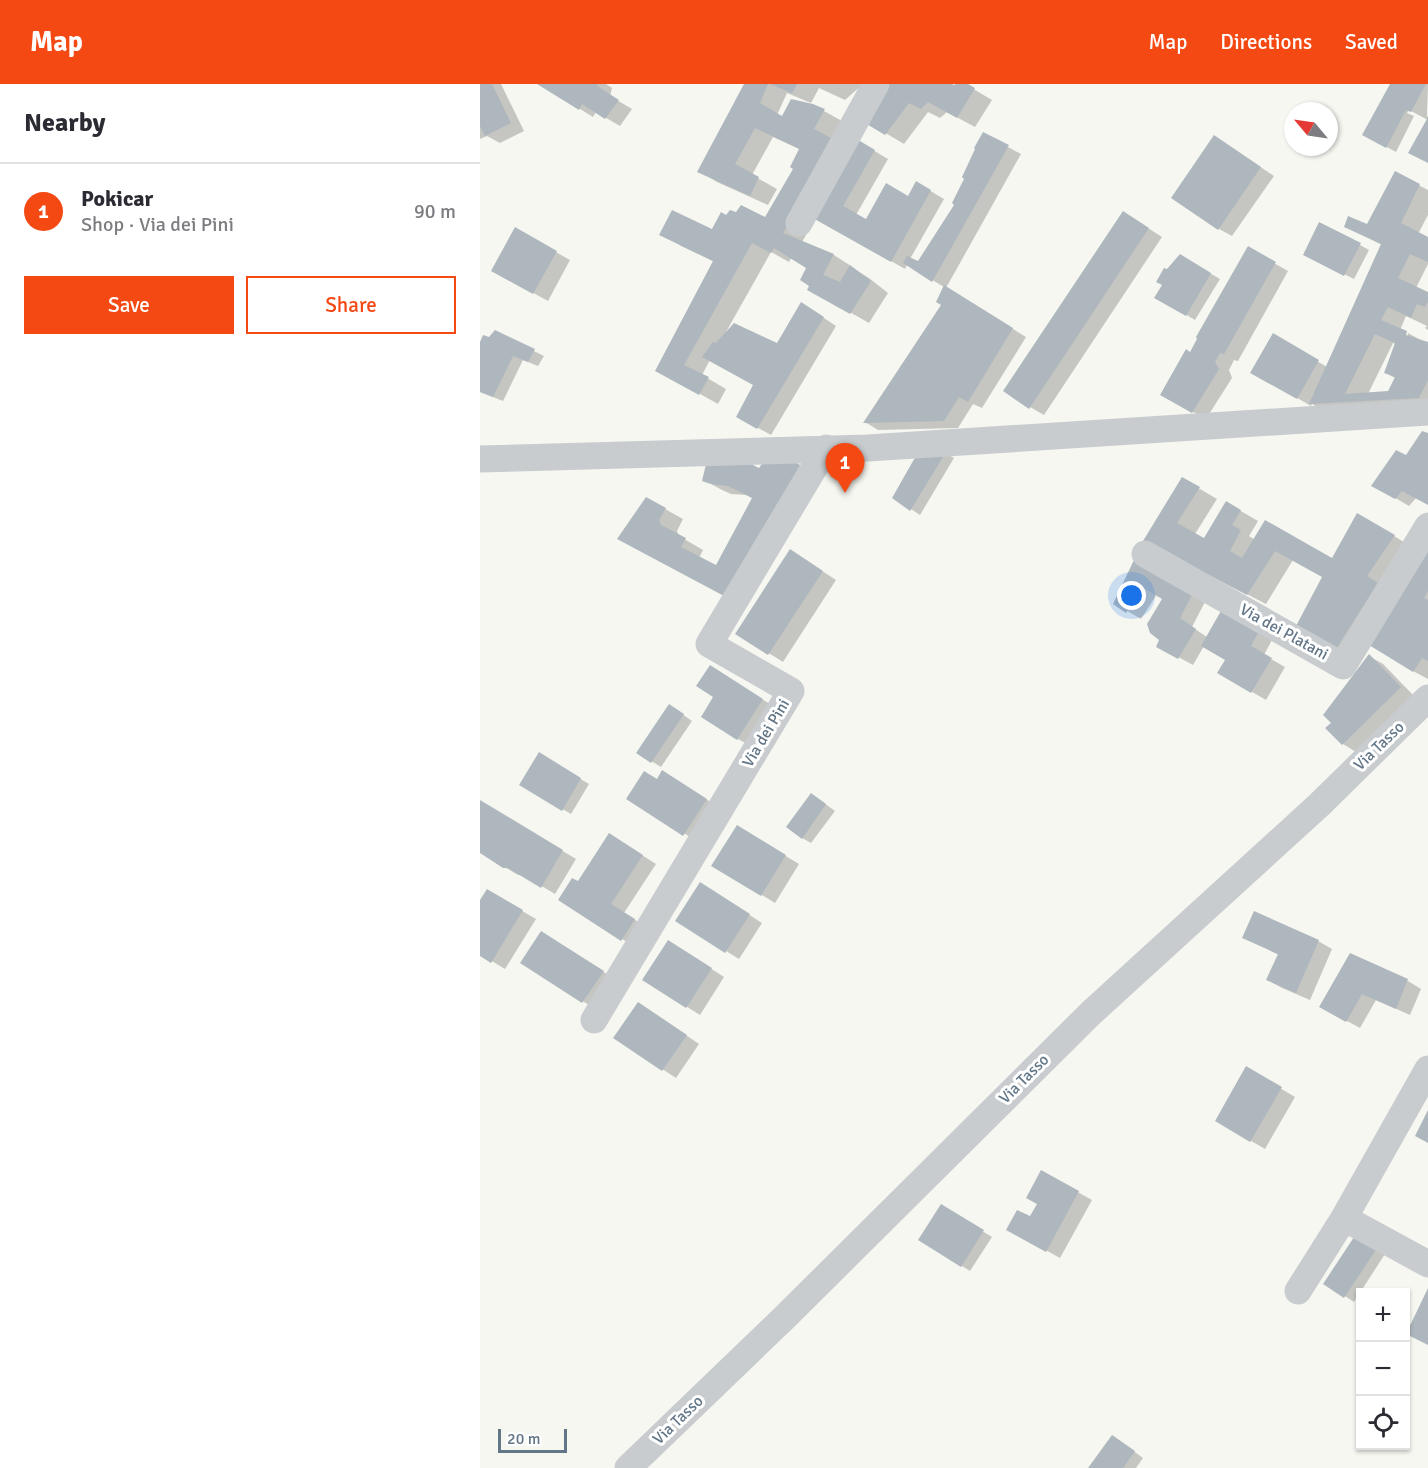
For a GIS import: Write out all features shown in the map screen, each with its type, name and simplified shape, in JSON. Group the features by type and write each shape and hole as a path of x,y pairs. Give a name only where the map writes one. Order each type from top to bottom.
{"street":[{"path":"799,223 876,84"},
{"path":"480,459 868,448 1424,406"},
{"name":"Via dei Pini","path":"594,1020 791,691 709,644 826,448"},
{"name":"Via dei Platani","path":"1145,554 1343,666 1428,526"},
{"name":"Via Tasso","path":"628,1468 794,1308 1091,1013 1319,805 1428,698"},
{"path":"1298,1291 1344,1218 1428,1069"},
{"path":"1344,1218 1428,1264"}],"building":[{"path":"480,84 492,84 511,123 485,136 480,126"},
{"path":"537,84 598,84 597,86 619,100 605,119 582,104 579,110"},
{"path":"744,84 768,84 760,103 782,116 791,99 825,109 814,129 837,141 783,233 834,254 823,275 840,282 850,265 871,281 850,314 807,290 809,286 800,280 806,268 774,248 771,253 752,243 684,365 709,377 699,395 655,371 713,261 659,235 672,210 712,229 721,212 726,215 730,210 736,212 741,205 765,217 793,169 790,167 799,149 755,128 735,164 759,177 750,196 697,172"},
{"path":"770,84 797,84 792,93"},
{"path":"885,84 968,84 975,88 957,118 928,102 921,109 909,103 885,135 865,123"},
{"path":"1390,84 1426,84 1411,112 1406,110 1386,148 1362,135"},
{"path":"1428,117 1428,163 1408,153"},
{"path":"983,132 1009,145 932,282 903,263 907,256 918,261 954,205 952,203 964,179 962,177"},
{"path":"1214,135 1261,167 1218,230 1171,198"},
{"path":"855,138 875,150 843,206 866,219 886,183 908,196 916,181 931,190 891,262 811,217"},
{"path":"1395,171 1420,184 1401,223 1428,237 1428,262 1410,254 1398,278 1428,292 1428,302 1425,307 1417,304 1411,318 1388,307 1381,320 1407,331 1406,335 1428,342 1428,380 1419,398 1309,404 1381,244 1344,227 1348,216 1367,224","holes":["1375,334 1395,343 1384,373 1395,377 1388,391 1345,394"]},
{"path":"1123,211 1149,228 1029,409 1003,391"},
{"path":"1319,222 1361,243 1344,276 1303,255"},
{"path":"515,227 557,251 533,294 491,271"},
{"path":"1248,246 1276,262 1224,354 1220,353 1215,362 1219,369 1192,413 1160,395 1186,349 1190,352 1196,337"},
{"path":"1180,254 1211,273 1186,316 1154,298 1162,285 1156,282 1164,268 1167,269"},
{"path":"944,285 1013,328 968,402 959,397 944,421 863,423 941,305 936,302"},
{"path":"801,302 824,317 757,429 736,417 753,385 702,357 713,342 716,343 734,323 777,343"},
{"path":"495,330 535,349 528,362 513,356 493,397 480,392 480,342 483,335 489,337"},
{"path":"1273,333 1319,360 1297,399 1250,373"},
{"path":"1422,431 1428,433 1428,505 1402,491 1395,499 1371,486 1396,450 1406,455"},
{"path":"946,452 910,511 892,498 917,454"},
{"path":"766,458 791,459 803,467 724,596 617,539 646,497 666,508 659,520 661,525 686,538 681,547 716,565 752,498 728,486 702,481 706,464 745,461 759,468"},
{"path":"1182,477 1200,487 1177,523 1204,538 1226,501 1241,510 1232,525 1241,530 1230,551 1242,558 1265,520 1332,558 1357,513 1395,535 1367,576 1378,583 1336,649 1296,626 1322,577 1275,551 1247,595 1143,541"},
{"path":"790,549 823,571 768,655 735,634"},
{"path":"1428,550 1428,591 1424,598 1428,600 1428,661 1422,658 1413,672 1369,645"},
{"path":"1134,560 1193,593 1180,618 1196,629 1178,659 1156,647 1159,640 1150,633 1147,624 1162,599 1142,587 1126,613 1113,604"},
{"path":"1222,609 1259,631 1251,646 1272,658 1251,693 1217,673 1225,660 1201,646"},
{"path":"1369,654 1401,687 1342,745 1325,728 1331,723 1323,715"},
{"path":"710,665 763,699 737,740 701,717 713,697 696,686"},
{"path":"669,704 684,714 651,763 636,753"},
{"path":"539,752 581,778 562,811 519,785"},
{"path":"662,770 707,799 683,836 626,799 644,771 657,779"},
{"path":"811,793 826,804 802,839 786,827"},
{"path":"480,800 563,850 541,888 480,853"},
{"path":"737,825 786,855 761,896 711,866"},
{"path":"609,833 643,855 611,904 635,919 621,941 558,900 572,878 578,881"},
{"path":"700,882 750,914 725,953 675,921"},
{"path":"487,889 523,910 491,963 480,956 480,900"},
{"path":"1254,911 1319,940 1296,993 1266,980 1278,954 1242,938"},
{"path":"541,931 604,971 582,1003 520,963"},
{"path":"668,940 712,968 686,1008 642,980"},
{"path":"1350,953 1408,979 1396,1009 1362,994 1346,1022 1319,1007"},
{"path":"638,1002 687,1035 662,1071 613,1038"},
{"path":"1246,1066 1282,1087 1250,1142 1215,1121"},
{"path":"1428,1110 1428,1143 1415,1136"},
{"path":"1041,1170 1079,1191 1046,1252 1006,1230 1017,1210 1030,1216 1037,1204 1026,1198"},
{"path":"941,1204 984,1230 961,1267 918,1240"},
{"path":"1356,1234 1377,1248 1344,1298 1323,1284"},
{"path":"1428,1288 1428,1345 1410,1336 1410,1326"},
{"path":"1112,1435 1135,1451 1123,1468 1088,1468"}],"place":[{"name":"Pokicar","path":"845,493"}]}
